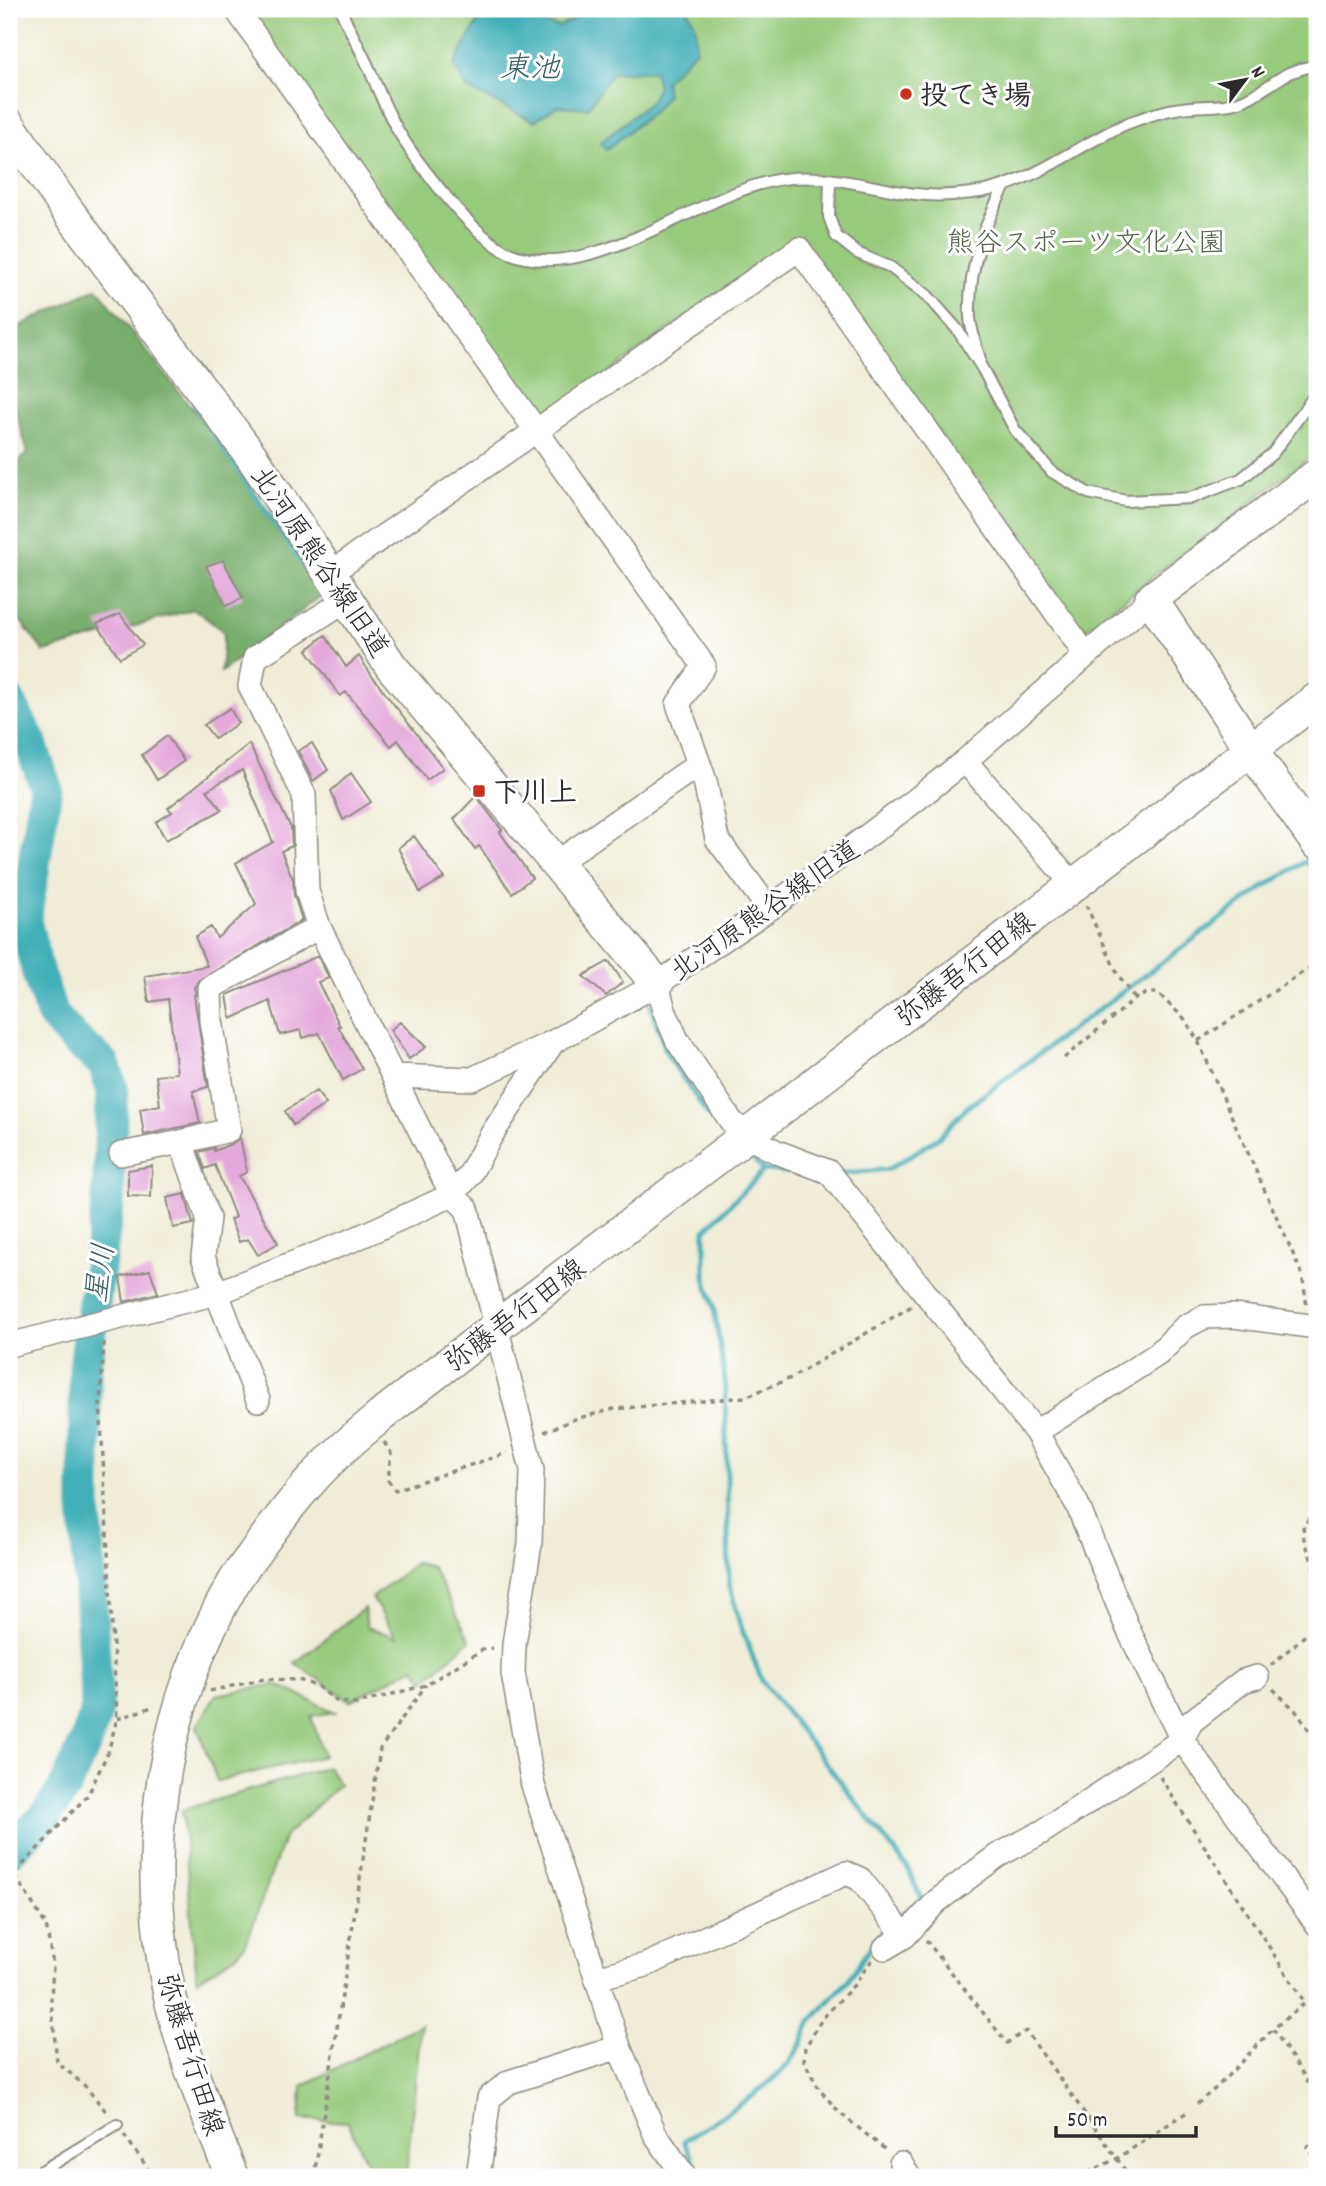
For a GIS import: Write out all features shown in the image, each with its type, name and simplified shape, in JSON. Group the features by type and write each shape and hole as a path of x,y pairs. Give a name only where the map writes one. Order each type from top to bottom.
{"main road":[{"name":"北河原熊谷線旧道","path":"9,125 65,207 252,457 391,666 657,984"},
{"name":"北河原熊谷線旧道","path":"1151,599 1317,475"},
{"path":"1151,599 1251,750 1317,843"},
{"name":"弥藤吾行田線","path":"232,2177 189,2065 165,1972 157,1911 156,1833 164,1765 183,1696 205,1639 234,1581 296,1498 336,1455 371,1425 1317,699"}],"street":[{"path":"236,9 704,666 678,704 705,780 717,839 769,909"},
{"path":"685,2177 655,2134 619,2048 533,1785 513,1674 514,1644 530,1544 531,1469 467,1209 452,1195 319,927 307,891 304,795 250,685 255,658 337,587 535,429 799,249 1086,655"},
{"name":"北河原熊谷線旧道","path":"657,984 769,909 914,802 1151,599"},
{"path":"965,761 1073,884"},
{"path":"555,864 699,764"},
{"path":"121,1154 229,1130 211,1021 210,988 319,927"},
{"path":"393,1076 472,1079 552,1042 657,984 664,1010 677,1040 731,1121 746,1136 777,1152 829,1172 1036,1432 1077,1504 1128,1629 1182,1740 1317,1924"},
{"path":"9,1345 217,1293 355,1239 452,1195 469,1176 552,1042"},
{"path":"181,1142 208,1218 203,1257 258,1400"},
{"path":"1036,1432 1158,1354 1185,1327 1204,1317 1234,1316 1311,1325"},
{"path":"886,1948 910,1931 937,1901 997,1856 1042,1832 1182,1740 1191,1723 1243,1681 1257,1677"},
{"path":"596,1978 646,1965 846,1873 860,1879 910,1931"},
{"path":"478,2177 489,2098 509,2082 619,2048"}],"lane":[{"path":"340,9 382,100 417,160 465,218 490,241 510,253 536,259 563,260 588,255 747,188 774,180 830,179 928,195 970,193 1005,186 1026,179 1096,138 1149,115 1241,101 1263,91 1292,71 1317,65"},
{"path":"830,179 829,217 836,236 856,253 890,267 927,295 957,329 1016,430 1052,472 1088,493 1126,501 1191,498 1241,479 1273,453 1317,392"},
{"path":"982,368 970,320 972,281 988,216 1005,186"},
{"path":"32,2177 117,2125"}],"path":[{"path":"1073,884 1086,903 1117,973 1135,999"},
{"path":"1198,1041 1308,969 1317,960"},
{"path":"1064,1058 1135,999 1147,993 1157,993 1184,1018 1198,1041 1302,1274 1311,1325"},
{"path":"371,1425 391,1453 388,1480 395,1490 525,1443 575,1419 614,1409 745,1397 791,1378 928,1296"},
{"path":"105,1323 100,1403 117,1719 108,1752 88,1794 14,1874 46,1925 54,1965 51,2000 57,2062 85,2086 155,2177"},
{"path":"1317,1512 1303,1525 1304,1539 1317,1575"},
{"path":"1317,1625 1257,1677 1282,1696 1317,1741"},
{"path":"117,1719 183,1696 264,1679 299,1680 320,1687 337,1701 356,1704 426,1685 482,1650 514,1644"},
{"path":"314,2177 380,1748 426,1685"},
{"path":"1150,1761 1305,2003 1273,2029 1197,2104"},
{"path":"910,1931 1007,2043 1026,2031 1130,2177"},
{"path":"886,1948 874,1957 854,1985 821,2019 805,2048 804,2061 819,2088 840,2113 905,2170"},
{"path":"1273,2029 1317,2095"},
{"path":"1079,2177 1118,2158 1190,2110"},
{"path":"1317,2138 1307,2147 1317,2164"}],"green space":[{"name":"熊谷スポーツ文化公園","path":"246,9 1317,9 1317,452 1080,635 800,236 538,423"},
{"path":"97,288 238,467 325,593 221,672 224,632 194,609 44,652 9,606 9,470 28,453 9,388 9,331"},
{"path":"415,1563 432,1567 470,1640 424,1681 415,1667 350,1701 295,1663 364,1608 367,1627 396,1637 372,1598"},
{"path":"276,1684 335,1712 311,1716 324,1756 217,1781 197,1726 216,1695"},
{"path":"328,1767 339,1785 285,1836 246,1944 235,1956 197,1980 182,1810"},
{"path":"421,2024 406,2177 373,2177 348,2122 300,2119 302,2086"}],"water":[{"name":"東池","path":"485,9 559,27 594,9 687,9 696,26 696,50 665,81 667,95 653,112 606,150 600,143 650,102 658,86 654,71 612,73 588,108 557,106 534,121 467,89 454,65"}],"building":[{"path":"223,560 243,598 226,606 206,566"},
{"path":"120,614 143,645 120,658 97,624"},
{"path":"325,635 346,667 359,656 443,768 427,780 398,740 391,746 346,692 340,696 307,650"},
{"path":"230,708 238,723 215,739 204,725"},
{"path":"167,736 184,761 157,780 142,755"},
{"path":"312,743 328,770 313,781 298,751"},
{"path":"249,744 291,828 292,846 281,851 293,879 294,895 302,920 198,981 194,995 208,1087 193,1091 200,1123 144,1135 140,1109 160,1105 156,1076 177,1073 168,999 149,1002 145,976 207,966 195,937 211,927 217,938 256,904 236,863 273,842 242,770 207,790 222,810 166,840 156,822 172,812 168,808"},
{"path":"351,773 371,802 343,820 331,791"},
{"path":"476,796 502,830 500,832 532,878 512,893 479,846 475,849 454,819"},
{"path":"414,836 444,878 420,892 398,848"},
{"path":"318,956 329,978 318,982 362,1069 343,1080 319,1033 303,1038 301,1030 280,1035 270,1001 231,1019 227,995"},
{"path":"609,961 623,982 606,996 583,976"},
{"path":"400,1022 426,1047 409,1059 390,1030"},
{"path":"316,1091 326,1104 293,1125 285,1111"},
{"path":"240,1138 247,1172 239,1176 278,1243 258,1255 248,1239 239,1242 230,1220 235,1217 215,1165 205,1169 199,1152 214,1148 214,1151"},
{"path":"152,1166 151,1197 128,1196 128,1170"},
{"path":"185,1194 193,1224 173,1228 167,1198"},
{"path":"150,1270 158,1293 124,1302 120,1277"}],"waterway":[{"path":"194,405 330,605"},
{"name":"星川","path":"9,701 30,741 46,788 25,921 38,973 52,1014 74,1039 104,1064 112,1089 108,1203 85,1368 85,1504 97,1709 85,1744 65,1787 44,1818 9,1851"},
{"path":"840,1174 889,1169 938,1138 966,1108 1261,889 1306,861 1317,873"},
{"path":"647,995 667,1054 708,1115 729,1135"},
{"path":"743,1149 764,1170 806,1174"},
{"path":"764,1170 705,1230 705,1277 714,1308 725,1380 729,1582 739,1621 762,1681 907,1867 921,1898 899,1918"},
{"path":"701,2177 684,2141 754,2095 787,2066 801,2045 811,2021 847,1982 877,1937 889,1927"}],"place":[{"name":"投てき場","path":"906,94"},
{"name":"下川上","path":"479,791"}]}
